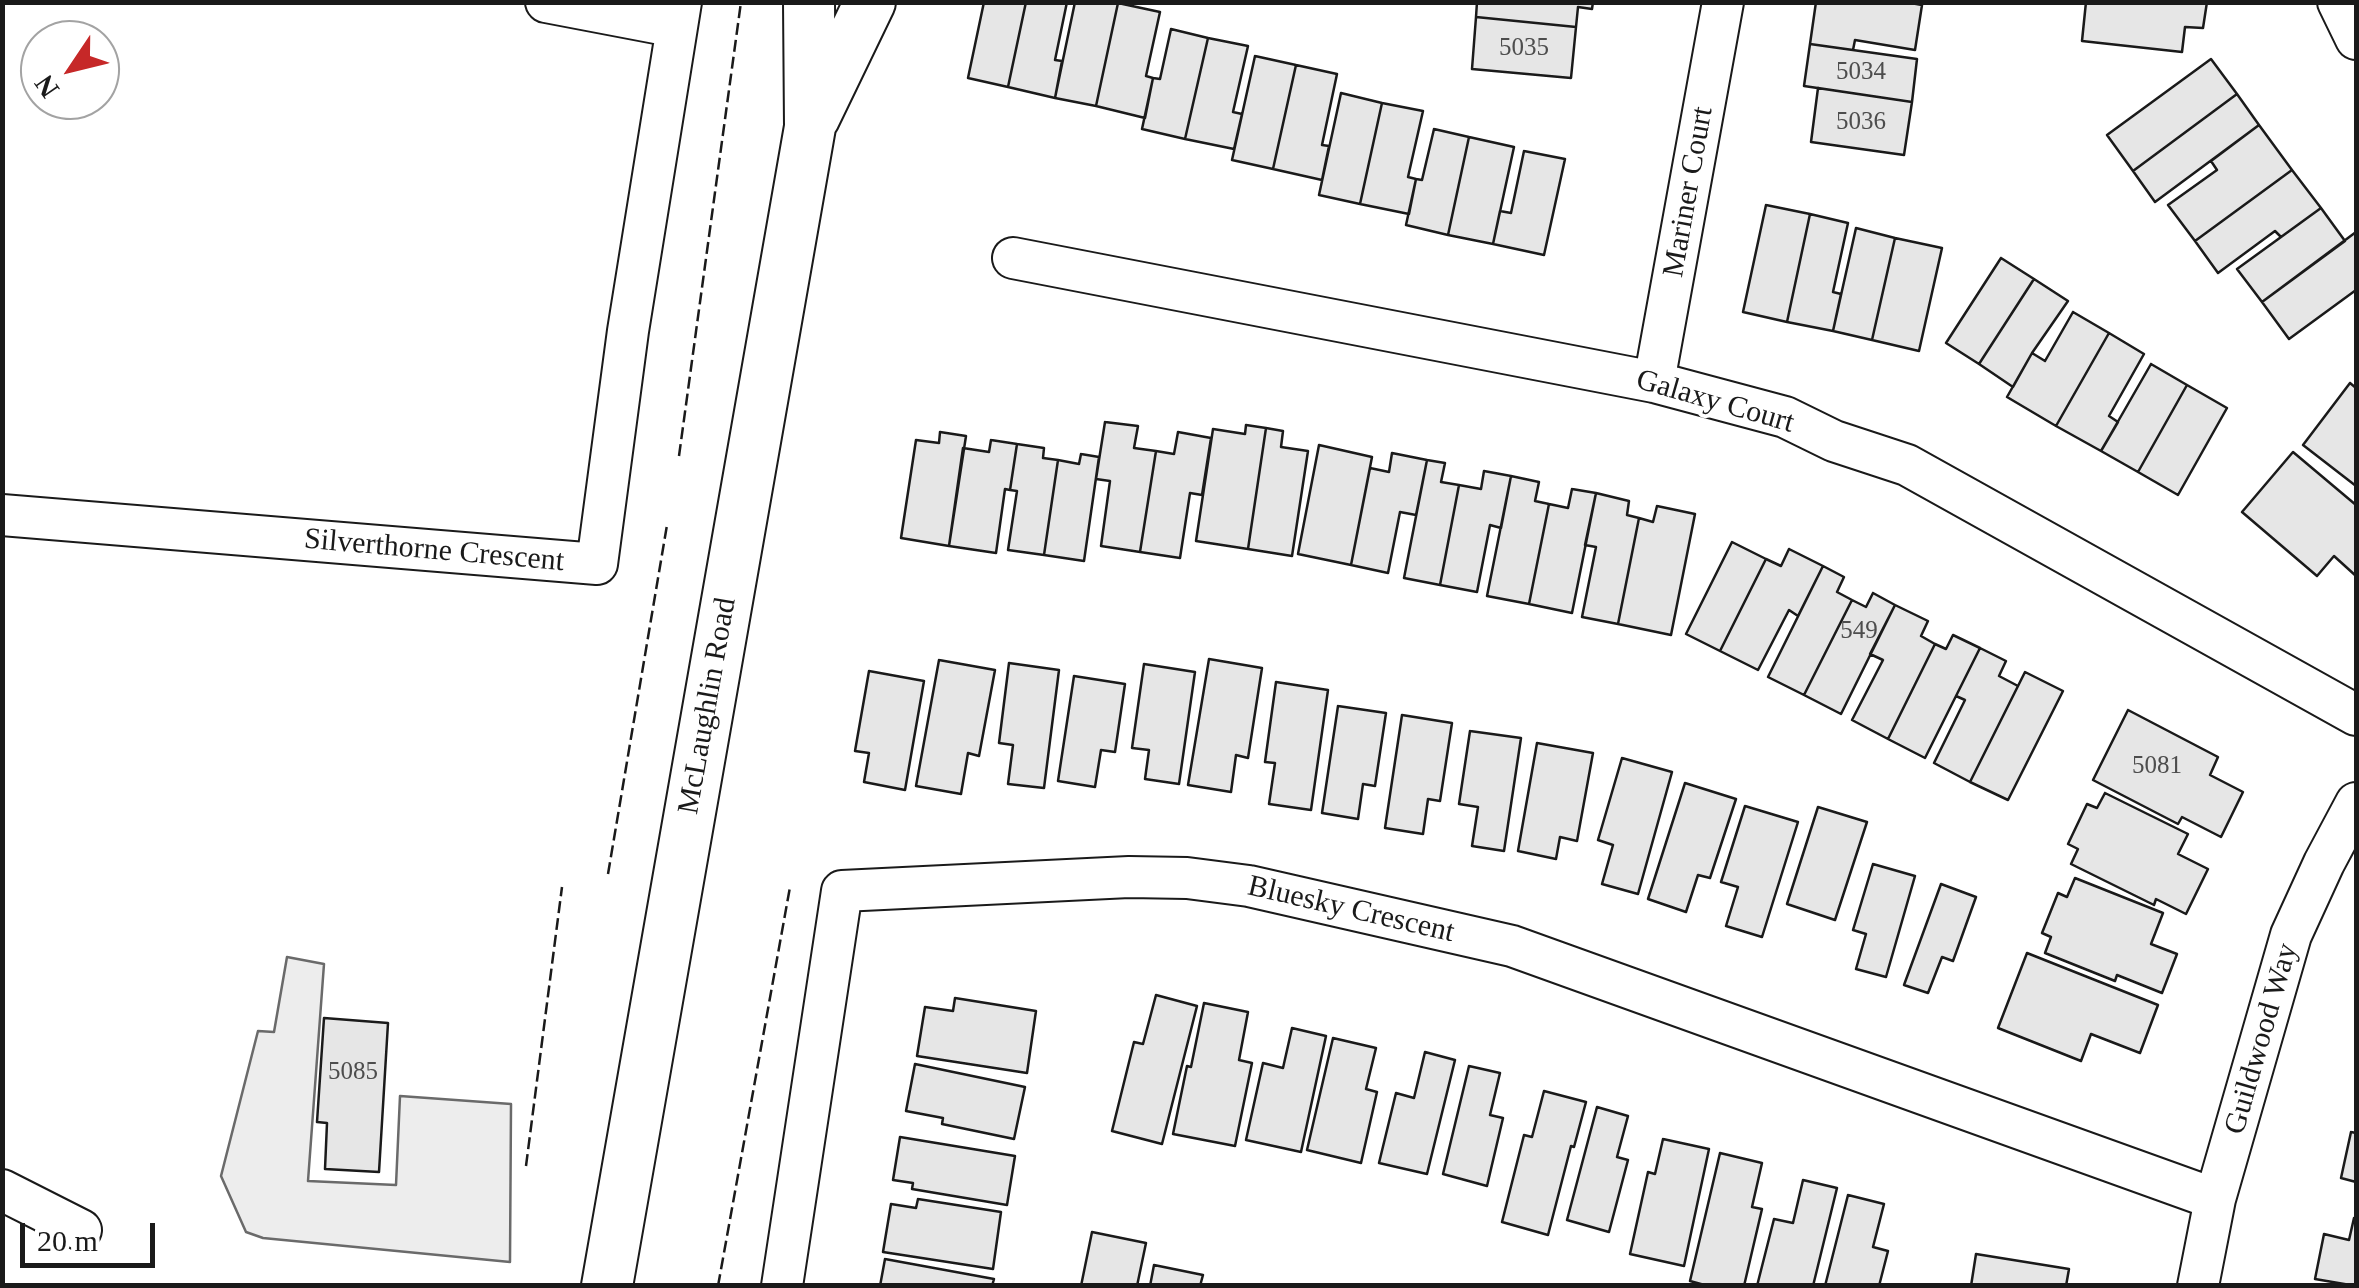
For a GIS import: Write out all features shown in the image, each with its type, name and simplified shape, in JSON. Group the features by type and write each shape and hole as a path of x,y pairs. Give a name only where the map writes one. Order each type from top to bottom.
{"street":[{"path":"546,2 679,15"},
{"name":"McLaughlin Road","path":"607,1286 810,127 809,2"},
{"name":"McLaughlin Road","path":"810,127 870,2"},
{"name":"Mariner Court","path":"1654,382 1723,2"},
{"path":"2338,2 2356,39"},
{"name":"Silverthorne Crescent","path":"2,515 598,564 628,331 679,15"},
{"name":"Galaxy Court","path":"1014,258 1654,382 1784,417 1834,441 1907,465 2356,715"},
{"name":"Guildwood Way","path":"2198,1286 2215,1199 2291,935 2356,803"},
{"name":"Bluesky Crescent","path":"782,1286 842,890 1128,878 1187,878 1250,886 1512,946 2215,1199"},
{"path":"2,1190 82,1230"}],"shaded area":[{"path":"287,957 324,964 308,1181 396,1185 400,1096 511,1104 510,1262 263,1238 246,1232 221,1176 258,1031 274,1032"}],"building":[{"path":"984,2 1026,2 1008,87 968,78"},
{"path":"1026,2 1067,2 1055,60 1062,61 1055,98 1008,87"},
{"path":"1075,2 1118,3 1096,106 1055,98"},
{"path":"1477,2 1593,2 1592,9 1578,7 1576,27 1476,17"},
{"path":"1816,2 1922,5 1915,50 1855,40 1853,50 1810,44"},
{"path":"2086,2 2207,2 2203,28 2185,27 2182,52 2082,41"},
{"path":"1118,3 1160,12 1146,76 1153,78 1145,118 1096,106"},
{"path":"1476,17 1576,27 1571,78 1472,69"},
{"path":"1171,29 1208,38 1185,139 1142,129 1153,78 1160,79"},
{"path":"1208,38 1248,46 1233,112 1242,114 1234,149 1185,139"},
{"path":"1810,44 1917,59 1912,102 1804,86"},
{"path":"1255,56 1296,65 1273,169 1232,160"},
{"path":"2211,59 2237,94 2133,171 2107,135"},
{"path":"1296,65 1337,74 1322,145 1329,146 1322,180 1273,169"},
{"path":"1818,88 1912,102 1904,155 1811,142"},
{"path":"1341,93 1382,103 1360,204 1319,195"},
{"path":"2237,94 2259,125 2155,202 2133,171"},
{"path":"1382,103 1423,111 1408,177 1416,179 1409,214 1360,204"},
{"path":"2259,125 2292,170 2195,241 2168,205 2217,170 2211,161"},
{"path":"1434,129 1469,137 1448,235 1406,225 1416,179 1422,180"},
{"path":"1469,137 1514,147 1493,244 1448,235"},
{"path":"1524,151 1565,159 1544,255 1493,244 1500,211 1511,213"},
{"path":"2292,170 2321,208 2281,237 2275,231 2218,273 2195,241"},
{"path":"1766,205 1810,214 1787,322 1743,312"},
{"path":"2321,208 2345,241 2262,302 2237,269"},
{"path":"1810,214 1848,223 1833,292 1841,294 1833,331 1787,322"},
{"path":"1856,228 1895,238 1872,340 1833,331"},
{"path":"2356,232 2356,290 2289,339 2262,302"},
{"path":"1895,238 1942,248 1919,351 1872,340"},
{"path":"2001,258 2034,279 1979,364 1946,343"},
{"path":"2034,279 2068,301 2013,387 1979,364"},
{"path":"2073,312 2109,333 2056,426 2007,397 2032,353 2045,361"},
{"path":"2109,333 2144,354 2109,416 2118,422 2101,451 2056,426"},
{"path":"2151,364 2187,385 2138,472 2101,451"},
{"path":"2350,383 2356,388 2356,486 2303,445"},
{"path":"2187,385 2227,408 2178,495 2138,472"},
{"path":"1105,422 1138,426 1134,448 1156,451 1140,552 1101,546 1110,481 1096,479"},
{"path":"1246,425 1266,428 1248,549 1196,541 1213,429 1245,434"},
{"path":"1266,428 1283,431 1281,447 1308,451 1292,556 1248,549"},
{"path":"940,432 966,436 949,546 901,538 916,440 939,443"},
{"path":"1178,432 1211,438 1202,495 1190,493 1180,558 1140,552 1156,451 1174,454"},
{"path":"991,440 1017,444 1010,490 1005,489 996,553 949,546 963,448 989,452"},
{"path":"1017,444 1044,448 1043,458 1058,460 1044,555 1008,550 1017,491 1010,490"},
{"path":"1319,445 1372,457 1351,565 1298,554"},
{"path":"2293,452 2356,505 2356,576 2334,556 2317,576 2242,512"},
{"path":"1392,453 1427,460 1416,515 1400,512 1388,573 1351,565 1370,468 1389,472"},
{"path":"1081,454 1099,457 1084,561 1044,555 1058,460 1079,464"},
{"path":"1427,460 1445,463 1441,482 1459,485 1440,585 1404,578"},
{"path":"1484,471 1511,476 1501,528 1490,525 1477,592 1440,585 1459,485 1481,489"},
{"path":"1511,476 1539,482 1535,501 1549,504 1529,604 1487,596"},
{"path":"1572,489 1596,493 1572,613 1529,604 1549,504 1568,508"},
{"path":"1596,493 1629,501 1627,515 1639,518 1618,624 1582,617 1596,547 1585,545"},
{"path":"1657,506 1695,514 1671,635 1618,624 1639,518 1653,522"},
{"path":"1732,542 1766,559 1720,651 1686,634"},
{"path":"1789,549 1823,566 1798,616 1789,610 1758,670 1720,651 1766,559 1781,566"},
{"path":"1823,566 1844,577 1837,592 1852,600 1804,695 1768,677"},
{"path":"1873,593 1895,605 1841,714 1804,695 1852,600 1866,607"},
{"path":"1895,605 1928,621 1921,636 1935,644 1888,739 1852,720 1883,660 1870,654"},
{"path":"1953,635 1980,648 1925,758 1888,739 1935,644 1946,649"},
{"path":"1980,648 2006,661 1999,676 2018,686 1970,782 1934,763 1965,700 1956,696"},
{"path":"1209,659 1262,668 1248,758 1236,755 1231,792 1188,785"},
{"path":"939,660 995,670 979,756 968,753 961,794 916,786"},
{"path":"1009,663 1059,670 1044,788 1008,784 1013,745 999,743"},
{"path":"1144,664 1195,672 1179,784 1145,779 1149,750 1132,748"},
{"path":"869,671 924,681 905,790 864,782 869,753 855,751"},
{"path":"2025,672 2063,691 2008,800 1970,782"},
{"path":"1074,676 1125,684 1115,752 1101,750 1095,787 1058,781"},
{"path":"1276,682 1328,690 1311,810 1269,804 1275,763 1265,762"},
{"path":"1338,706 1386,713 1375,786 1363,784 1358,819 1322,813"},
{"path":"2128,710 2218,757 2210,775 2243,792 2221,837 2182,817 2178,824 2093,780"},
{"path":"1402,715 1452,723 1440,801 1428,799 1423,834 1385,828"},
{"path":"1470,731 1521,738 1504,851 1472,846 1478,807 1459,804"},
{"path":"1537,743 1593,753 1577,841 1560,837 1556,859 1518,851"},
{"path":"1622,758 1672,772 1638,894 1602,884 1613,845 1598,840"},
{"path":"1685,783 1736,799 1710,878 1698,875 1686,912 1648,899"},
{"path":"2105,793 2188,834 2178,854 2208,869 2186,914 2156,899 2154,905 2071,864 2078,849 2068,844 2087,804 2097,808"},
{"path":"1745,806 1798,822 1762,937 1726,926 1738,887 1721,882"},
{"path":"1818,807 1867,822 1835,920 1787,904"},
{"path":"1873,864 1915,876 1886,977 1856,969 1866,934 1853,930"},
{"path":"2075,878 2163,913 2151,944 2177,954 2162,993 2117,975 2115,981 2045,953 2051,937 2042,933 2058,893 2067,897"},
{"path":"1941,884 1976,897 1953,961 1942,957 1928,993 1904,985"},
{"path":"2027,953 2158,1005 2140,1053 2091,1034 2081,1061 1998,1028"},
{"path":"1156,995 1197,1006 1162,1144 1112,1131 1134,1042 1143,1044"},
{"path":"955,998 1036,1011 1027,1073 917,1056 925,1007 953,1011"},
{"path":"1204,1003 1248,1012 1239,1060 1252,1063 1235,1146 1173,1134"},
{"path":"324,1018 388,1023 379,1172 325,1169 327,1123 317,1122"},
{"path":"1292,1028 1326,1036 1301,1152 1246,1140 1263,1063 1283,1068"},
{"path":"1333,1038 1376,1048 1366,1089 1377,1092 1361,1163 1307,1150"},
{"path":"1425,1052 1455,1060 1427,1174 1379,1163 1396,1093 1414,1098"},
{"path":"915,1064 1025,1087 1014,1139 942,1124 943,1118 906,1111"},
{"path":"1469,1066 1500,1073 1490,1115 1503,1118 1487,1186 1443,1174"},
{"path":"1544,1091 1586,1102 1548,1235 1502,1222 1524,1135 1532,1137"},
{"path":"1597,1107 1628,1116 1617,1157 1628,1160 1609,1232 1567,1220"},
{"path":"2351,1132 2356,1133 2356,1182 2341,1178"},
{"path":"900,1137 1015,1156 1007,1205 912,1189 913,1183 893,1180"},
{"path":"1663,1139 1709,1149 1684,1266 1630,1254 1648,1172 1655,1174"},
{"path":"1720,1153 1762,1163 1752,1207 1762,1209 1744,1286 1708,1286 1690,1281"},
{"path":"1803,1180 1837,1188 1813,1286 1757,1286 1774,1219 1793,1223"},
{"path":"1848,1195 1884,1204 1873,1247 1888,1251 1879,1286 1825,1286"},
{"path":"918,1199 1001,1212 993,1269 883,1252 891,1204 916,1208"},
{"path":"2354,1218 2356,1286 2315,1279 2324,1234 2349,1240"},
{"path":"1092,1232 1146,1243 1137,1286 1081,1286"},
{"path":"1976,1254 2069,1269 2066,1286 1971,1286"},
{"path":"885,1259 994,1279 992,1286 880,1286"},
{"path":"1154,1265 1203,1275 1200,1286 1150,1286"}],"fence":[{"path":"679,456 741,2"},
{"path":"608,874 667,525"},
{"path":"526,1166 562,887"},
{"path":"718,1286 790,887"}]}
